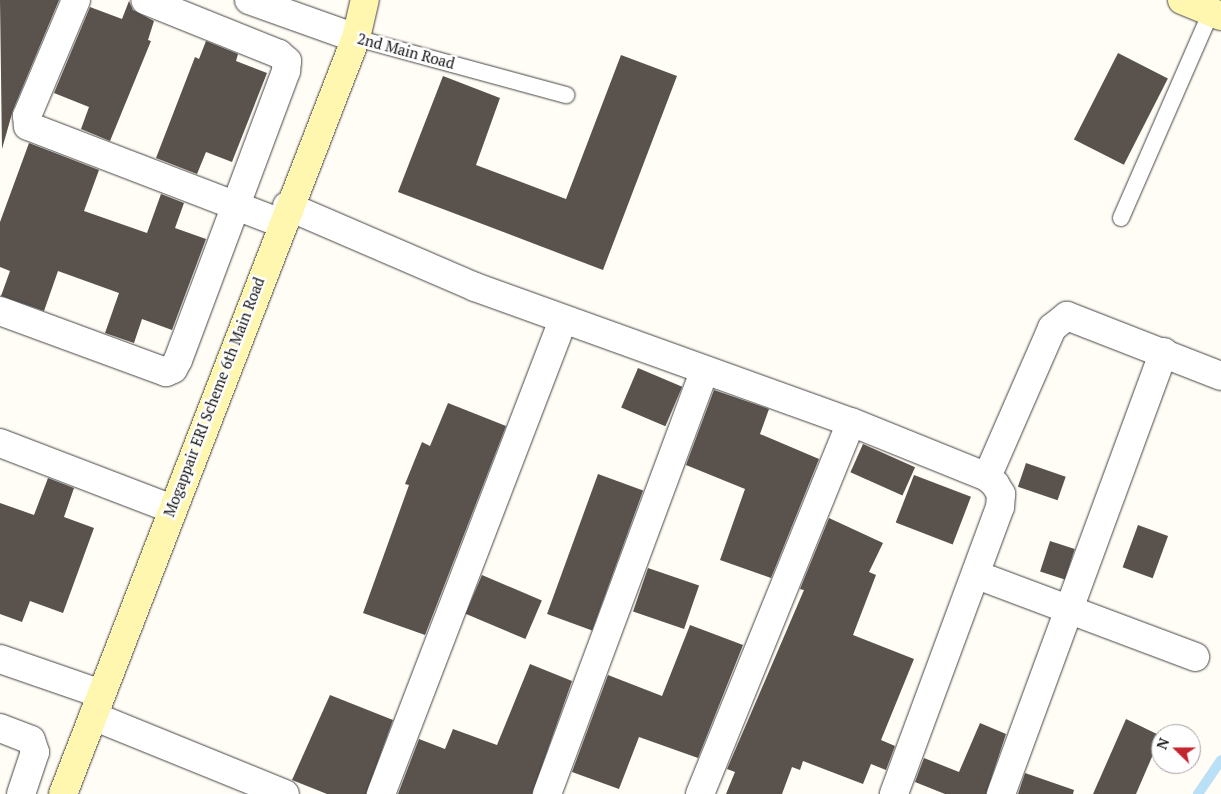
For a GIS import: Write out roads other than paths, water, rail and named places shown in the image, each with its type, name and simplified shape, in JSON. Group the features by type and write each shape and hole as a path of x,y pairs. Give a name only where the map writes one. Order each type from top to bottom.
{"street":[{"path":"76,0 27,116 28,126 235,206 284,215 563,320 851,422 987,477 1001,494 1000,507 977,575 894,794"},
{"path":"0,311 166,372 173,369 286,71 287,61 279,54 146,0"},
{"name":"2nd Main Road","path":"249,0 356,38"},
{"name":"Mogappair ERI Scheme 6th Main Road","path":"63,794 284,215 356,38 365,0"},
{"path":"1182,0 1216,14"},
{"path":"987,477 1052,328 1059,320 1074,317 1221,376"},
{"path":"381,794 563,320"},
{"path":"1001,794 1067,608 1164,352"},
{"path":"547,794 705,370"},
{"path":"700,794 851,422"},
{"path":"0,443 172,509"},
{"path":"977,575 1196,657"},
{"path":"0,659 282,793"},
{"path":"0,728 31,740 35,752 21,794"}],"lane":[{"path":"1121,218 1216,14"},
{"name":"2nd Main Road","path":"356,38 566,95"}],"waterway":[{"path":"1198,794 1221,760"}]}
